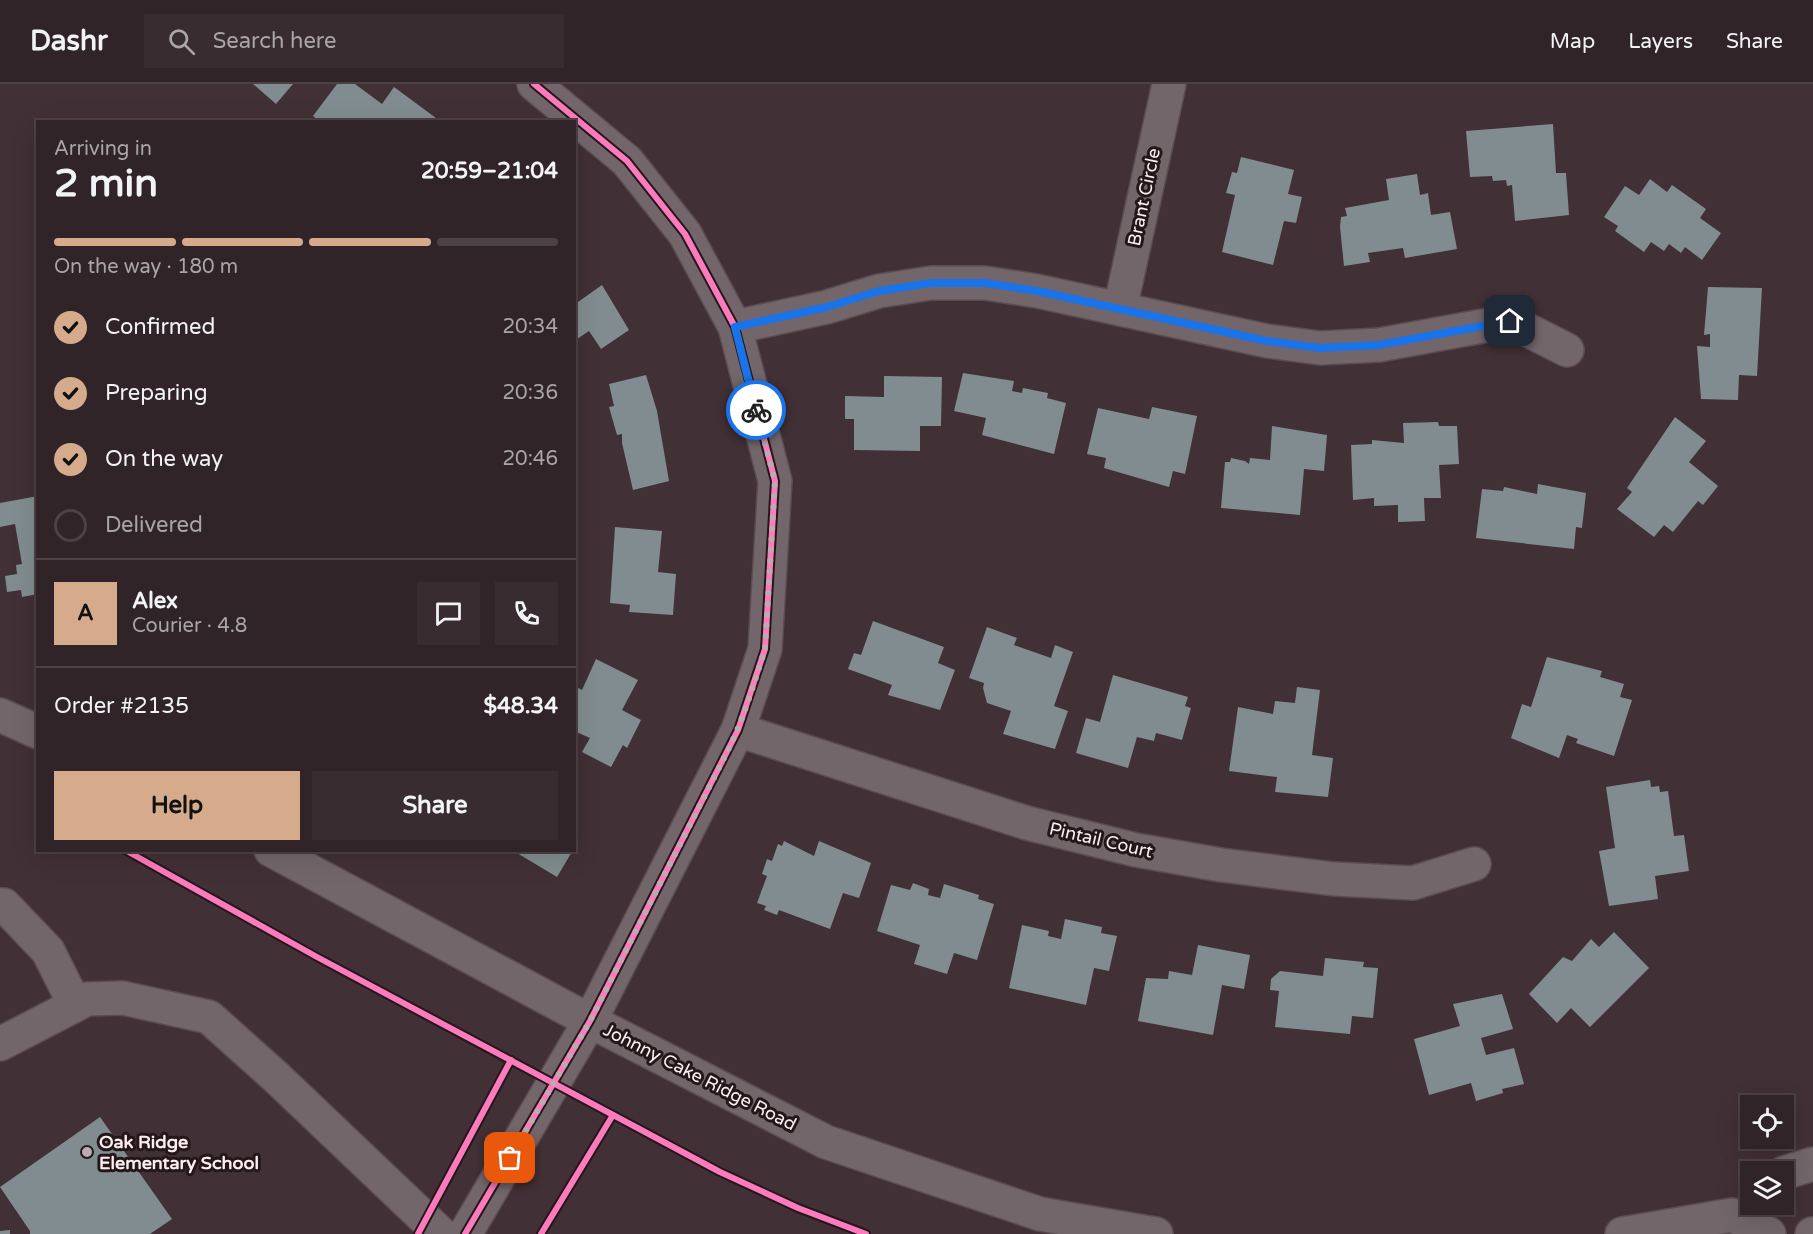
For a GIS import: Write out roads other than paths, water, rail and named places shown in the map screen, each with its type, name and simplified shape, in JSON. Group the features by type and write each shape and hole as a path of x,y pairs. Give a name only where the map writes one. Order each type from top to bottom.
{"street":[{"path":"465,1234 590,1021 738,730 765,649 775,481 735,327 686,234 627,161 534,84"},
{"name":"Brant Circle","path":"1120,309 1169,84"},
{"path":"735,327 827,307 879,291 931,283 985,283 1037,291 1267,341 1320,348 1379,345 1510,321 1567,350"},
{"path":"0,715 36,731"},
{"name":"Pintail Court","path":"738,730 1027,823 1136,850 1221,865 1334,879 1413,883 1474,864"},
{"name":"Johnny Cake Ridge Road","path":"275,852 590,1021 826,1142 1040,1214 1097,1229 1156,1234"},
{"path":"0,904 4,905 48,951 75,1005"},
{"path":"0,1044 87,999 123,998 210,1017 441,1234"},
{"path":"1794,1170 1813,1164"},
{"path":"1622,1234 1740,1215 1769,1234"}],"place":[{"name":"Oak Ridge Elementary School","path":"87,1152"}]}
